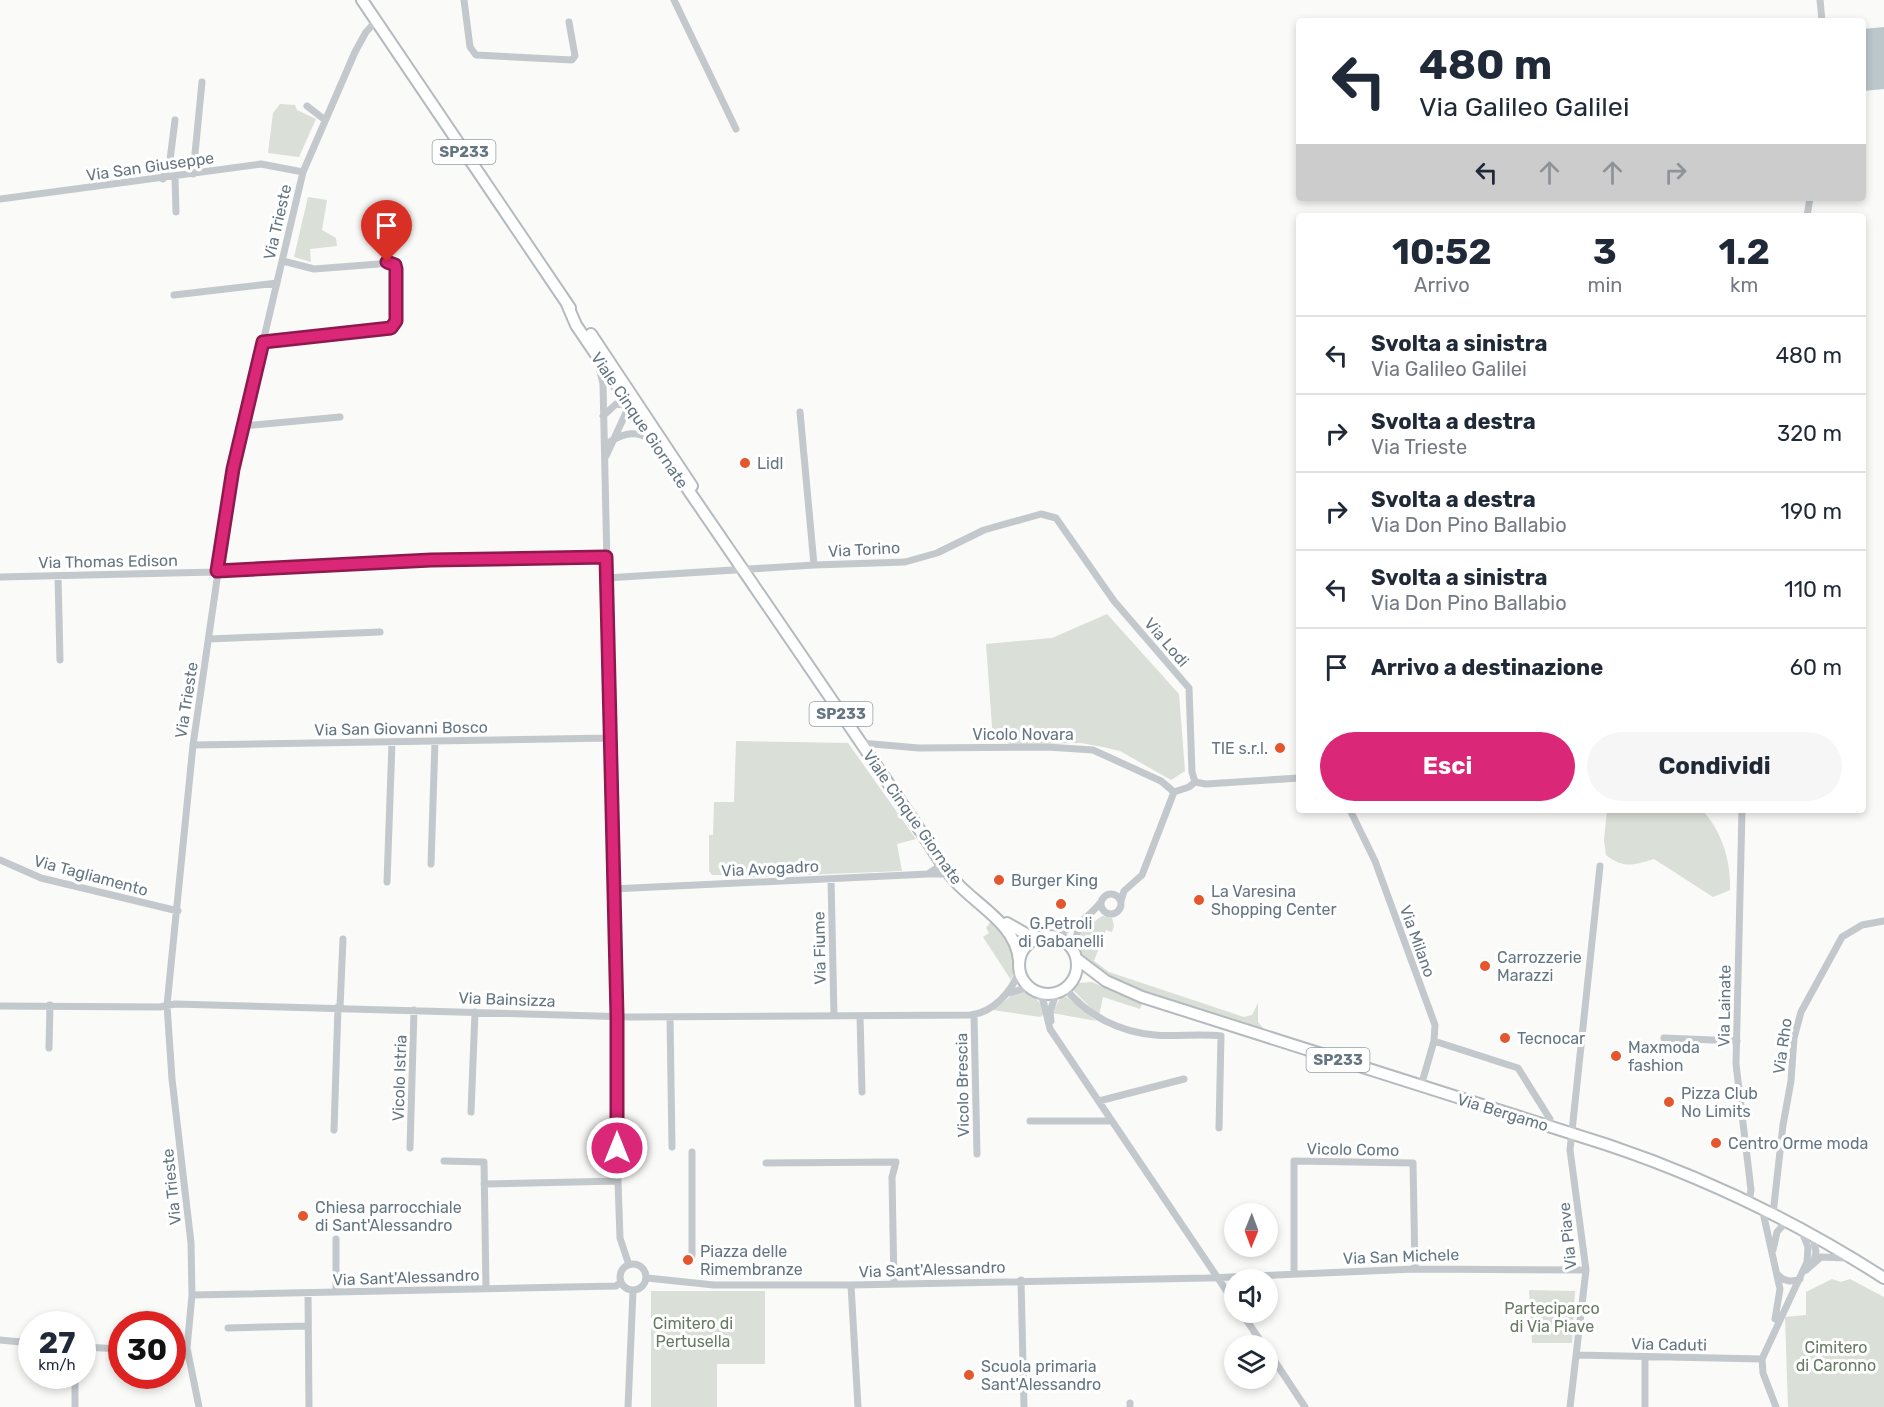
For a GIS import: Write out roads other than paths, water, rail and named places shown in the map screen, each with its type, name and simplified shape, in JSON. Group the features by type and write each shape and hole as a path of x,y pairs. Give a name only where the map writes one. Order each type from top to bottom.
{"main road":[{"name":"Viale Cinque Giornate","path":"367,2 376,21 601,355 683,470 744,569 946,869 966,892 1011,933 1018,947 1019,960"},
{"name":"Viale Cinque Giornate","path":"601,355 653,440 720,532"},
{"name":"Viale Cinque Giornate","path":"966,892 1016,929 1043,936"},
{"name":"SP233","path":"1043,936 1062,939 1075,954"},
{"path":"1019,960 1024,948 1043,936"},
{"name":"Via Bergamo","path":"1075,954 1106,981"},
{"path":"1064,988 1077,970 1075,954"},
{"name":"SP233","path":"1019,960 1019,972"},
{"path":"1019,972 1033,989"},
{"name":"Via Bergamo","path":"1064,988 1087,977 1106,981 1168,1006 1572,1133 1670,1167 1749,1201 1799,1227 1884,1278"},
{"name":"SP233","path":"1033,989 1064,988"}],"street":[{"path":"464,0 470,47 476,55 572,60 574,56 569,22"},
{"path":"674,0 736,129"},
{"path":"1820,0 1822,18"},
{"name":"Via Trieste","path":"199,1407 188,1353 192,1295 191,1243 172,1079 167,1005 193,744 209,639 216,571 243,426 303,172 354,52 376,21"},
{"path":"193,174 202,82"},
{"path":"307,106 325,120"},
{"path":"163,179 170,160 175,120"},
{"name":"Via San Giuseppe","path":"0,199 266,164 303,172"},
{"path":"175,177 176,212"},
{"path":"263,342 383,331 393,327 396,321 396,269 392,263 314,269 283,261"},
{"path":"174,294 278,283"},
{"path":"601,355 612,889 617,1016 618,1181 620,1238 629,1265"},
{"path":"603,416 616,404 635,406 683,470"},
{"path":"603,470 611,441 630,405"},
{"path":"800,412 814,565"},
{"path":"243,426 340,417"},
{"path":"611,441 631,433 653,440"},
{"name":"Via Torino","path":"606,578 814,565 905,562 937,553 984,530 1041,514 1048,515"},
{"name":"Via Lodi","path":"1048,515 1056,518 1114,601 1188,688 1192,772 1195,782"},
{"name":"Via Thomas Edison","path":"0,577 216,571 431,560 606,557"},
{"path":"58,576 60,660"},
{"path":"209,639 380,632"},
{"name":"Via San Giovanni Bosco","path":"193,744 610,738"},
{"path":"431,864 435,741"},
{"path":"387,882 392,742"},
{"name":"Vicolo Novara","path":"861,743 919,748 1047,747 1093,750 1161,781 1174,792"},
{"path":"1043,936 1060,933 1080,922 1090,915 1109,894 1129,886 1142,875 1174,792 1189,787 1195,782 1206,784 1296,778"},
{"name":"Via Milano","path":"1351,813 1375,861 1435,1025 1434,1041 1421,1086"},
{"name":"Via Lainate","path":"1742,813 1737,1081 1751,1190 1749,1201"},
{"name":"Via Tagliamento","path":"0,860 41,878 178,911"},
{"name":"Via Piave","path":"1570,1407 1586,1269 1570,1150 1600,866"},
{"path":"928,874 946,869"},
{"name":"Via Avogadro","path":"612,889 928,874 946,869"},
{"name":"Via Fiume","path":"831,879 834,1016"},
{"path":"1090,915 1117,911 1129,886"},
{"path":"1109,894 1115,894 1121,901"},
{"path":"1101,902 1102,907 1108,913"},
{"name":"Via Rho","path":"1773,1214 1783,1125 1791,1081 1794,1038 1801,1012 1842,937 1862,925 1884,921"},
{"path":"1075,954 1080,922"},
{"path":"334,1130 343,939"},
{"path":"974,1015 988,1010 1006,994 1019,972"},
{"path":"1057,1038 1050,1017 1064,988 1098,1019 1132,1030 1158,1035 1221,1036 1220,1128"},
{"path":"1006,994 1033,989 1042,1000 1050,1029 1224,1286"},
{"path":"49,1048 50,1005"},
{"name":"Via Bainsizza","path":"0,1006 339,1007 670,1017 974,1015"},
{"name":"Vicolo Istria","path":"410,1148 414,1010"},
{"path":"471,1112 475,1012"},
{"name":"Vicolo Brescia","path":"974,1015 977,1154"},
{"path":"860,1016 862,1092"},
{"path":"670,1017 672,1147"},
{"path":"1664,1038 1737,1041"},
{"path":"1434,1041 1518,1068 1550,1119 1549,1126"},
{"path":"1099,1101 1184,1079"},
{"path":"1030,1121 1112,1121"},
{"path":"692,1152 692,1256"},
{"path":"444,1161 484,1162 486,1288"},
{"name":"Vicolo Como","path":"1294,1274 1294,1161 1413,1163 1415,1269"},
{"path":"766,1163 896,1162 892,1177 894,1284"},
{"path":"484,1184 618,1181"},
{"path":"1762,1208 1778,1275 1780,1299 1772,1334"},
{"path":"1773,1253 1777,1232 1787,1221"},
{"path":"1799,1227 1808,1248 1804,1272"},
{"path":"1776,1407 1763,1373 1762,1359 1800,1279 1816,1258 1813,1235"},
{"path":"336,1239 336,1292"},
{"path":"1812,1263 1827,1256 1855,1259"},
{"path":"629,1265 641,1266 647,1278 643,1286 633,1291 621,1282 621,1273 629,1265"},
{"name":"Via San Michele","path":"1218,1277 1415,1269 1586,1269"},
{"path":"1778,1275 1783,1280 1800,1279"},
{"name":"Via Sant'Alessandro","path":"647,1278 714,1285 851,1285 1218,1277"},
{"path":"1021,1280 1024,1407"},
{"name":"Via Sant'Alessandro","path":"192,1295 616,1286 621,1282"},
{"path":"851,1285 858,1407"},
{"path":"628,1407 633,1291"},
{"path":"308,1293 309,1407"},
{"path":"228,1328 308,1326"},
{"path":"0,1340 18,1342"},
{"name":"Via Caduti","path":"1576,1355 1762,1359"},
{"path":"1645,1357 1645,1407"},
{"path":"1278,1366 1305,1407"},
{"path":"75,1389 75,1407"}],"place":[{"name":"Lidl","path":"745,463"},
{"name":"TIE s.r.l.","path":"1280,748"},
{"name":"Burger King","path":"999,880"},
{"name":"La Varesina Shopping Center","path":"1199,900"},
{"name":"G.Petroli di Gabanelli","path":"1061,904"},
{"name":"Carrozzerie Marazzi","path":"1485,966"},
{"name":"Tecnocar","path":"1505,1038"},
{"name":"Maxmoda fashion","path":"1616,1056"},
{"name":"Pizza Club No Limits","path":"1669,1102"},
{"name":"Centro Orme moda","path":"1716,1143"},
{"name":"Chiesa parrocchiale di Sant'Alessandro","path":"303,1216"},
{"name":"Piazza delle Rimembranze","path":"688,1260"},
{"name":"Scuola primaria Sant'Alessandro","path":"969,1375"}],"park label":[{"name":"Parteciparco di Via Piave","path":"1552,1317"},
{"name":"Cimitero di Pertusella","path":"693,1332"},
{"name":"Cimitero di Caronno","path":"1836,1356"}]}
